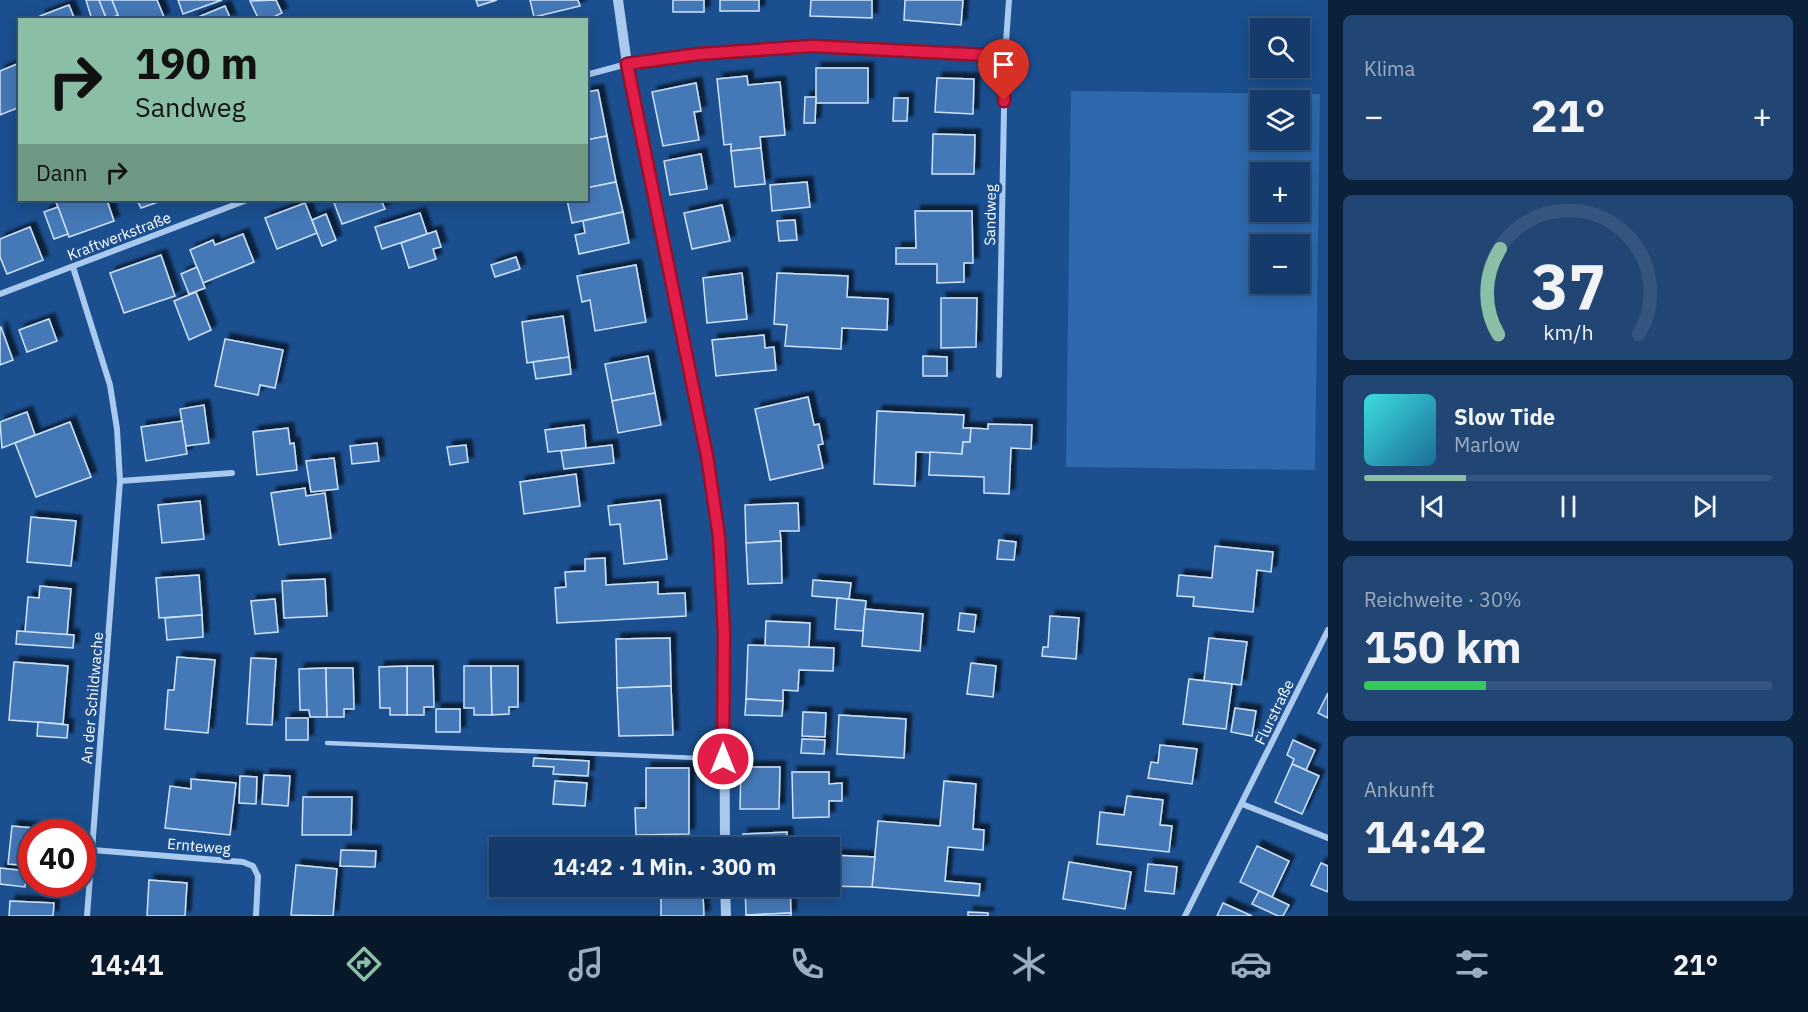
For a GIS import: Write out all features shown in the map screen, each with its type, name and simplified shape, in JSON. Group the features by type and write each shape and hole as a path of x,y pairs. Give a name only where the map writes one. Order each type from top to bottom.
{"street":[{"path":"618,0 627,64 707,456 719,537 724,633 725,837"},
{"name":"Sandweg","path":"999,375 1005,56 1009,0"},
{"path":"588,74 627,64 699,54 812,46 1005,56"},
{"name":"Kraftwerkstraße","path":"0,294 244,201"},
{"name":"An der Schildwache","path":"73,267 110,385 117,429 120,481 94,819"},
{"path":"120,481 232,473"},
{"name":"Flurstraße","path":"1185,916 1328,630"},
{"path":"1242,804 1328,838"},
{"name":"Ernteweg","path":"96,850 243,862 253,866 258,876 256,916"},
{"name":"An der Schildwache","path":"87,916 88,897"},
{"path":"725,897 726,916"}],"lane":[{"path":"327,743 723,759"}],"shaded area":[{"path":"1071,91 1250,93 1250,150 1310,150 1310,94 1320,94 1315,470 1066,467"}],"building":[{"path":"86,0 99,0 106,18 91,18"},
{"path":"99,0 112,0 118,15 106,18"},
{"path":"112,0 157,0 164,17 162,18 119,18"},
{"path":"178,0 222,0 183,14"},
{"path":"276,0 282,13 271,18 258,18 250,1"},
{"path":"476,0 497,0 478,6"},
{"path":"530,0 578,0 580,6 534,17"},
{"path":"673,0 704,0 704,12 673,12"},
{"path":"720,0 759,0 759,11 720,11"},
{"path":"811,0 872,0 872,18 810,16"},
{"path":"905,0 963,0 961,25 904,20"},
{"path":"69,5 74,18 40,18 40,16"},
{"path":"225,6 230,18 196,18"},
{"path":"17,64 18,66 18,108 0,115 0,71"},
{"path":"816,68 868,68 868,103 816,103"},
{"path":"747,76 748,85 780,82 785,135 760,137 761,148 731,151 731,144 724,145 717,79"},
{"path":"937,78 974,79 973,114 935,112"},
{"path":"696,83 701,111 694,112 699,140 663,146 652,92"},
{"path":"598,90 607,136 588,140 588,92"},
{"path":"805,97 816,97 815,123 804,123"},
{"path":"894,98 908,98 907,121 893,121"},
{"path":"933,134 975,135 974,174 932,174"},
{"path":"607,136 616,182 588,188 588,140"},
{"path":"761,148 765,184 735,187 731,151"},
{"path":"701,154 707,189 670,195 664,161"},
{"path":"616,182 623,212 572,223 567,201 588,201 588,188"},
{"path":"807,182 810,207 772,211 770,185"},
{"path":"107,201 114,221 69,237 56,202"},
{"path":"138,201 161,201 141,208"},
{"path":"333,201 381,201 385,209 342,224"},
{"path":"305,203 317,233 277,249 265,218"},
{"path":"722,205 730,241 692,249 684,213"},
{"path":"58,207 68,234 54,239 44,212"},
{"path":"915,211 972,211 973,263 964,263 964,282 937,283 937,264 896,264 896,248 916,248"},
{"path":"623,212 629,243 579,254 575,235 585,233 583,221"},
{"path":"420,213 427,234 382,249 375,227"},
{"path":"326,214 336,240 322,246 312,220"},
{"path":"795,220 797,240 779,241 777,221"},
{"path":"30,227 43,260 7,274 0,257 0,239"},
{"path":"436,231 441,247 433,249 436,259 409,268 401,243"},
{"path":"243,234 254,262 203,283 190,250 213,240 215,245"},
{"path":"161,255 175,296 124,313 110,273"},
{"path":"516,257 520,269 495,277 491,265"},
{"path":"636,265 646,322 595,331 590,300 582,302 577,276"},
{"path":"197,267 205,288 189,294 181,274"},
{"path":"742,273 747,319 707,323 703,278"},
{"path":"777,273 848,276 847,297 888,299 887,330 842,328 841,349 785,346 787,325 774,324"},
{"path":"196,292 211,330 189,340 174,301"},
{"path":"941,298 977,298 976,347 941,348"},
{"path":"563,316 569,357 527,363 522,322"},
{"path":"49,319 57,341 27,352 19,330"},
{"path":"0,328 13,360 0,365"},
{"path":"764,335 765,348 774,347 776,370 716,376 712,340"},
{"path":"225,339 283,350 275,388 260,385 258,395 215,386"},
{"path":"648,356 655,393 612,401 605,364"},
{"path":"923,356 947,357 947,376 923,376"},
{"path":"569,357 571,374 536,379 533,362"},
{"path":"655,393 661,425 618,433 612,401"},
{"path":"808,397 814,425 819,424 823,444 818,445 823,468 770,480 755,409"},
{"path":"204,405 209,443 186,446 180,409"},
{"path":"877,411 964,415 963,428 971,428 970,442 963,442 962,454 916,452 915,486 874,484"},
{"path":"27,412 35,435 2,448 0,422"},
{"path":"182,421 187,454 146,461 141,427"},
{"path":"70,422 91,477 36,497 15,443"},
{"path":"988,424 1032,425 1031,449 1011,448 1009,494 984,493 984,477 929,475 930,452 962,454 963,442 970,442 971,428 988,429"},
{"path":"584,425 586,448 548,452 545,430"},
{"path":"288,428 290,444 294,443 297,470 257,475 253,432"},
{"path":"377,443 379,461 352,464 350,446"},
{"path":"466,445 468,462 450,465 447,447"},
{"path":"612,445 614,463 564,469 561,451"},
{"path":"334,458 338,489 311,492 306,461"},
{"path":"576,474 580,506 524,514 520,482"},
{"path":"305,488 306,496 325,493 331,538 279,545 271,493"},
{"path":"660,500 667,559 624,564 620,524 610,525 608,506"},
{"path":"200,501 204,539 162,543 158,505"},
{"path":"798,503 799,531 780,531 781,541 746,543 745,505"},
{"path":"31,517 76,521 71,566 27,562"},
{"path":"999,540 1016,542 1014,560 997,559"},
{"path":"781,541 782,583 748,584 746,543"},
{"path":"1215,546 1273,552 1271,572 1257,570 1253,612 1193,606 1194,597 1177,596 1179,575 1212,578"},
{"path":"605,558 606,585 658,582 658,594 685,593 686,616 557,623 555,588 566,587 565,572 585,571 585,559"},
{"path":"199,575 202,615 159,618 156,578"},
{"path":"325,579 327,616 284,618 282,581"},
{"path":"813,580 851,583 849,599 812,596"},
{"path":"40,586 71,589 67,635 25,632 28,597 39,598"},
{"path":"837,598 866,601 863,631 835,629"},
{"path":"275,599 278,632 255,634 251,601"},
{"path":"865,609 923,614 920,651 862,646"},
{"path":"960,613 976,615 974,632 958,630"},
{"path":"202,615 203,637 167,640 165,618"},
{"path":"1050,616 1079,618 1076,659 1042,656 1043,647 1048,647"},
{"path":"766,621 810,623 809,647 765,646"},
{"path":"17,631 74,635 73,648 16,644"},
{"path":"670,638 671,686 617,688 616,639"},
{"path":"1209,638 1247,642 1241,685 1204,681"},
{"path":"748,645 834,648 833,671 799,670 798,691 783,690 783,701 746,699"},
{"path":"177,657 215,660 208,733 165,729 168,690 174,690"},
{"path":"251,658 276,659 272,725 247,724"},
{"path":"14,662 68,666 63,724 9,720"},
{"path":"971,663 996,666 993,697 967,694"},
{"path":"407,666 433,666 434,707 424,707 424,715 407,715"},
{"path":"407,666 407,715 390,715 390,708 380,708 379,667"},
{"path":"464,666 491,666 492,715 474,715 474,708 464,708"},
{"path":"491,666 518,666 518,707 509,707 509,714 492,715"},
{"path":"326,668 327,717 310,717 309,710 300,710 299,669"},
{"path":"326,668 353,668 354,709 344,709 344,717 327,717"},
{"path":"1189,679 1232,684 1226,729 1183,724"},
{"path":"671,686 673,735 619,736 617,688"},
{"path":"1328,693 1328,718 1318,713"},
{"path":"746,699 783,701 782,716 745,715"},
{"path":"1235,708 1256,711 1252,736 1231,732"},
{"path":"436,709 460,709 460,732 436,732"},
{"path":"803,712 826,713 825,737 802,736"},
{"path":"839,715 906,719 904,758 837,754"},
{"path":"286,718 308,718 308,740 286,740"},
{"path":"38,722 68,725 67,738 37,736"},
{"path":"802,739 825,740 824,754 801,753"},
{"path":"1293,740 1315,750 1306,770 1292,764 1294,759 1287,755"},
{"path":"1160,745 1197,749 1192,784 1148,778 1151,762 1158,763"},
{"path":"534,758 589,761 588,776 553,774 554,767 533,766"},
{"path":"1292,764 1319,776 1302,814 1275,802"},
{"path":"741,767 780,767 779,809 740,809"},
{"path":"646,768 689,768 689,834 636,835 635,808 646,808"},
{"path":"792,772 829,772 829,784 842,783 842,801 829,801 829,817 793,818"},
{"path":"264,775 290,776 288,806 262,804"},
{"path":"240,776 257,777 256,804 239,803"},
{"path":"191,779 236,783 230,835 165,828 170,786 191,789"},
{"path":"555,781 587,783 585,806 553,804"},
{"path":"944,781 976,784 973,829 984,830 983,850 948,847 945,881 980,884 979,896 872,887 878,821 940,826"},
{"path":"1127,796 1163,800 1160,825 1172,826 1169,852 1097,844 1100,812 1124,815"},
{"path":"303,797 352,797 351,835 302,835"},
{"path":"12,826 18,827 18,865 8,864"},
{"path":"787,832 787,837 743,837 743,834"},
{"path":"1257,846 1289,861 1272,897 1240,882"},
{"path":"341,850 376,851 375,867 340,866"},
{"path":"840,855 875,857 872,887 840,886"},
{"path":"1069,862 1131,872 1125,909 1063,899"},
{"path":"1321,863 1328,866 1328,892 1311,885"},
{"path":"1148,864 1177,867 1174,894 1145,891"},
{"path":"296,865 337,869 333,916 291,915"},
{"path":"0,868 18,870 18,886 0,884"},
{"path":"149,880 187,883 185,916 147,916"},
{"path":"1259,891 1289,905 1283,916 1278,916 1252,904"},
{"path":"703,897 704,916 661,916 661,898"},
{"path":"745,897 790,897 791,913 746,915"},
{"path":"10,901 54,903 53,916 9,916"},
{"path":"1223,903 1252,916 1217,916"},
{"path":"968,912 988,913 988,916 968,916"},
{"path":"791,913 791,916 746,916 746,915"}],"route":[{"path":"723,759 724,633 719,537 707,456 627,64 699,54 812,46 1005,56 1004,101"}]}
